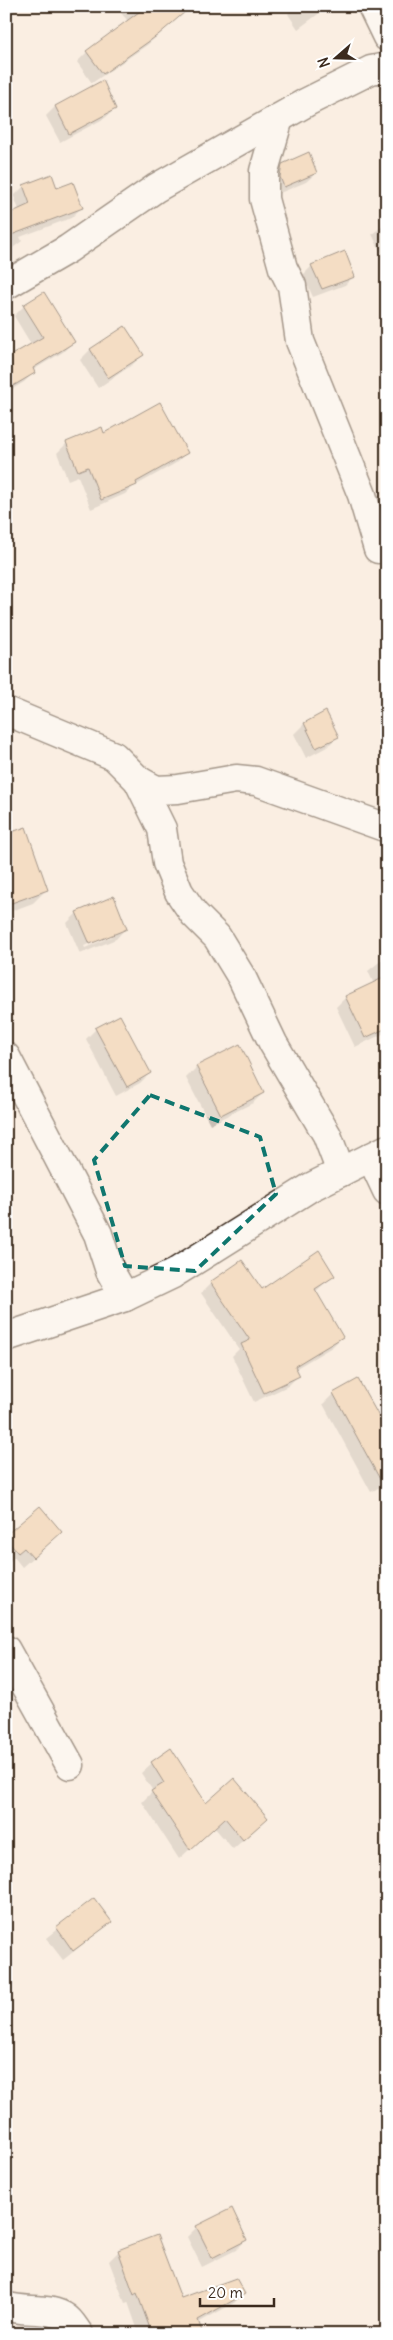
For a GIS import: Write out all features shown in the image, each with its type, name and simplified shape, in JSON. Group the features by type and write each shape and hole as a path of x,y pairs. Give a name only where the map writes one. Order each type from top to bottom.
{"street":[{"path":"372,6 387,37"},
{"path":"6,285 68,249 156,188 279,118 371,70 387,67"},
{"path":"279,118 264,171 264,199 283,268 292,286 300,341 362,495 378,549"},
{"path":"6,711 114,756 138,780 156,790 178,789 236,779 256,781 387,828"},
{"path":"138,780 162,829 167,863 179,892 194,914 217,937 242,978 273,1043 327,1135 340,1172"},
{"path":"6,1057 98,1234 110,1272 125,1297"},
{"path":"6,1337 125,1297 173,1274 311,1187 379,1153 387,1191"},
{"path":"6,1650 70,1765"},
{"path":"6,2306 45,2311 66,2317 79,2334"}],"highlighted area":[{"path":"150,1095 260,1137 276,1194 195,1271 125,1266 94,1160"}],"building":[{"path":"147,6 192,6 158,35 103,74 86,51"},
{"path":"103,80 116,109 69,134 55,106"},
{"path":"309,152 317,173 284,187 280,177 282,164"},
{"path":"52,174 57,188 73,182 83,208 6,237 6,215 30,204 23,185"},
{"path":"345,251 355,277 322,289 311,265"},
{"path":"44,292 75,342 33,368 35,373 13,386 6,375 6,358 43,337 23,305"},
{"path":"125,326 144,355 108,378 90,349"},
{"path":"160,402 188,453 136,482 137,485 101,500 88,467 78,471 66,442 102,427 104,433"},
{"path":"326,711 339,737 316,748 304,723"},
{"path":"26,827 48,890 6,905 6,834"},
{"path":"114,896 127,929 90,944 76,912"},
{"path":"387,976 387,1028 365,1038 345,996"},
{"path":"120,1015 151,1073 127,1087 95,1028"},
{"path":"240,1044 264,1093 221,1115 196,1066"},
{"path":"319,1250 335,1276 315,1289 343,1337 295,1366 300,1376 264,1393 241,1344 250,1340 210,1282 242,1260 262,1289"},
{"path":"358,1379 387,1431 387,1492 333,1393"},
{"path":"40,1506 62,1532 33,1558 24,1548 18,1553 6,1539 6,1535"},
{"path":"171,1748 206,1803 234,1778 268,1818 243,1840 225,1818 190,1850 151,1791 164,1783 151,1762"},
{"path":"94,1898 112,1922 73,1951 56,1927"},
{"path":"232,2208 247,2240 212,2258 196,2226"},
{"path":"157,2235 181,2298 236,2278 245,2294 198,2320 203,2334 152,2334 137,2293 134,2295 118,2250"}]}
